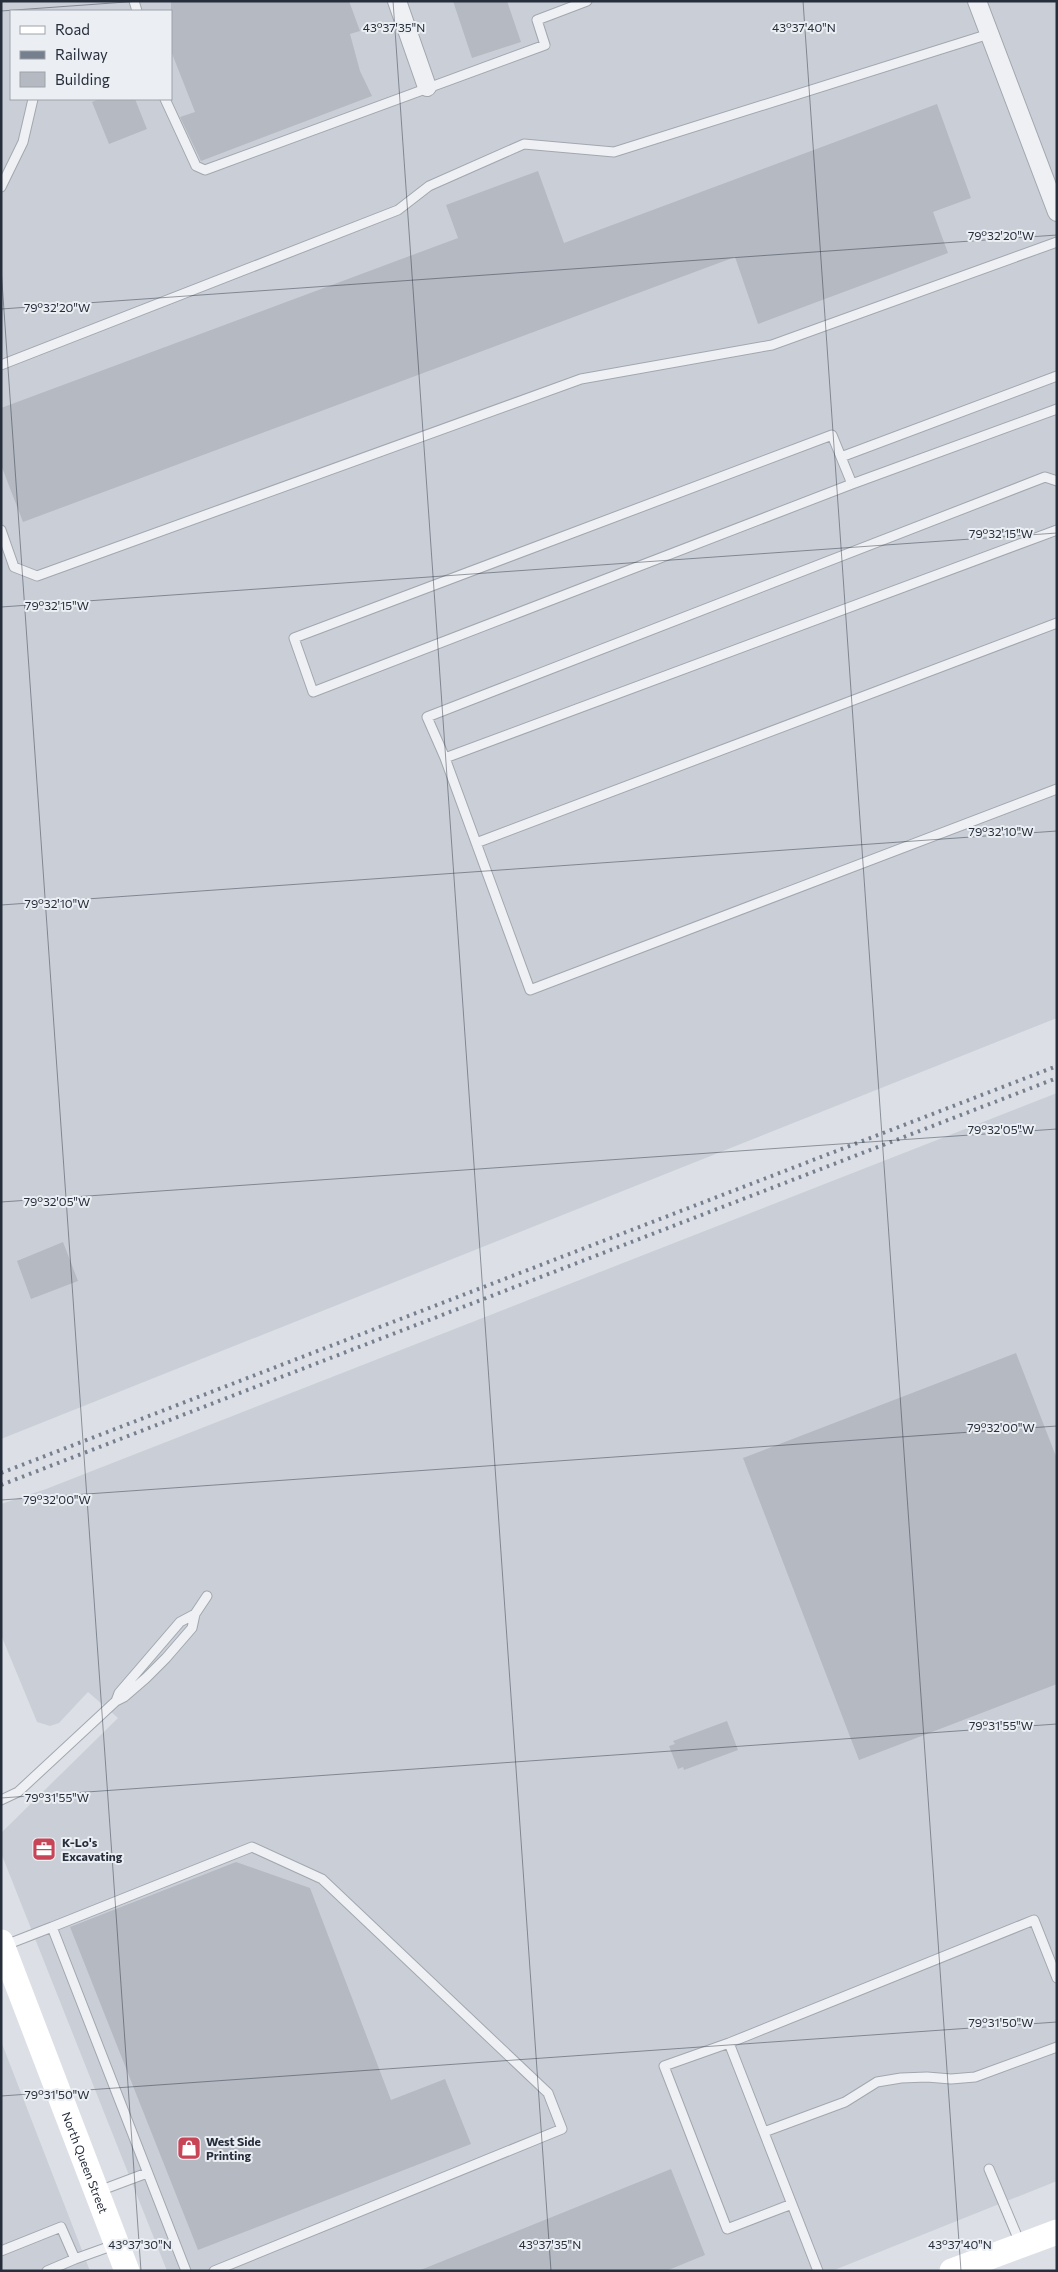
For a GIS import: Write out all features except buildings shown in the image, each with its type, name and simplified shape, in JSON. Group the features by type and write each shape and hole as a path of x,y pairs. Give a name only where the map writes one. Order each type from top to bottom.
{"main road":[{"name":"North Queen Street","path":"2,1944 127,2271"},
{"path":"952,2271 1057,2232"}],"street":[{"path":"397,1 427,87"},
{"path":"977,1 1012,89 1057,212"}],"lane":[{"path":"166,100 196,166 205,170 427,87 468,75 544,45 536,20 587,1"},
{"path":"1,365 398,210 429,186 524,144 614,152 989,34"},
{"path":"1,187 23,142 33,100"},
{"path":"1,530 14,567 38,576 581,379 772,345 1057,242"},
{"path":"841,457 1057,376"},
{"path":"852,484 832,435 294,638 313,692 852,484 1057,409"},
{"path":"1057,481 1045,477 427,717 445,758 530,990 1057,788"},
{"path":"445,758 1057,530"},
{"path":"476,843 1057,623"},
{"path":"1,1800 18,1792 116,1701 120,1693 180,1622 195,1614 208,1596"},
{"path":"2,1944 252,1846 322,1879 548,2093 562,2129 214,2271"},
{"path":"792,2204 727,2229 664,2066 728,2043 1034,1920 1057,1978"},
{"path":"52,1926 186,2271"},
{"path":"728,2043 818,2271"},
{"path":"764,2132 845,2102 877,2082 901,2078 927,2077 951,2079 975,2077 1057,2047"},
{"path":"990,2169 1021,2245"},
{"path":"97,2192 147,2172"},
{"path":"1,2251 61,2226 75,2260"},
{"path":"47,2271 117,2244"}],"shaded area":[{"path":"1,1 1057,1 1057,1018 1,1439"},
{"path":"1057,1093 1057,2181 832,2271 167,2271 1,1853 1,1833 118,1718 88,1692 59,1723 50,1726 37,1722 1,1635 1,1504 46,1489"},
{"path":"1,2041 90,2271 1,2271"}],"railway":[{"path":"1,1473 1057,1066"},
{"path":"1,1485 1057,1078"}],"place":[{"name":"K-Lo's Excavating","path":"44,1849"},
{"name":"West Side Printing","path":"189,2148"}]}
